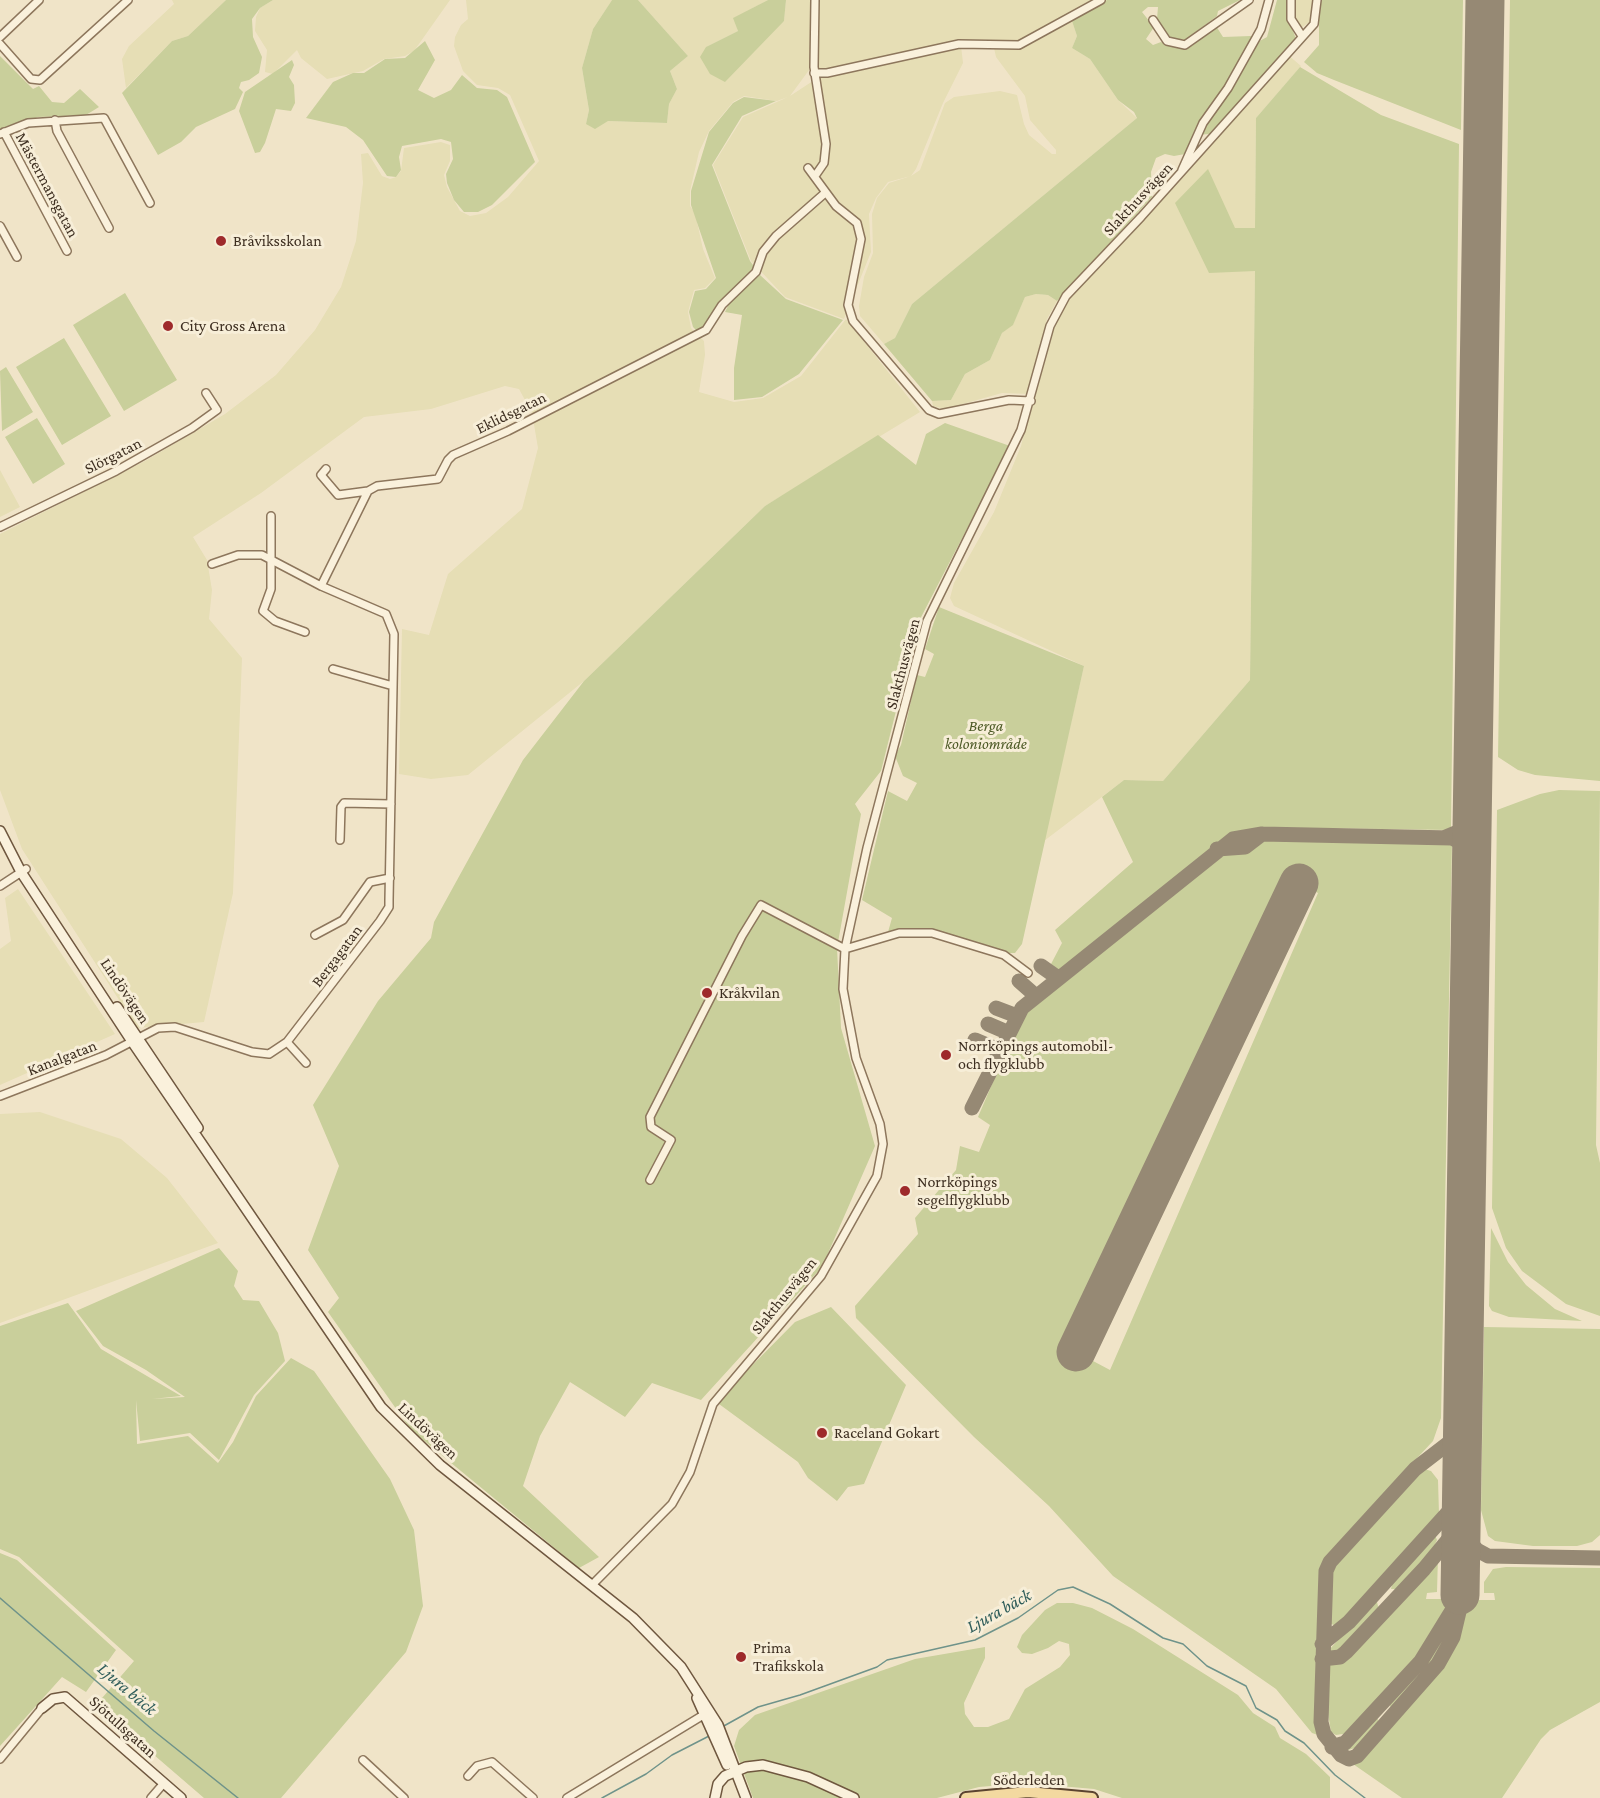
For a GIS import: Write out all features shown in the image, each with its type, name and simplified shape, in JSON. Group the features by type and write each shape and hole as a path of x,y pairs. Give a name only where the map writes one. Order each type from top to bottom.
{"main road":[{"name":"Lindövägen","path":"0,829 23,870 381,1407 440,1465 633,1618 687,1674 717,1730 746,1798"},
{"name":"Lindövägen","path":"671,1658 717,1730"},
{"name":"Sjötullsgatan","path":"42,1708 53,1699 65,1697 181,1798"},
{"path":"715,1798 718,1784 734,1772 754,1766 776,1767 808,1777 854,1798"},
{"name":"Lindövägen","path":"734,1772 741,1798"},
{"name":"Söderleden","path":"966,1798 1058,1793 1092,1798"}],"street":[{"path":"0,37 39,0"},
{"path":"0,44 31,79 40,80 128,0"},
{"path":"815,0 814,73 826,144 824,163 815,176"},
{"path":"814,73 827,73 959,44 1019,45 1101,0"},
{"path":"1153,20 1167,41 1175,45 1185,45 1248,0"},
{"path":"1182,172 1203,123 1228,88 1261,29 1269,0"},
{"path":"1291,0 1291,19 1302,36"},
{"name":"Slakthusvägen","path":"592,1585 672,1504 690,1472 713,1404 821,1275 877,1176 882,1152 880,1124 856,1058 843,989 845,949 867,848 927,621 992,494 1021,430 1031,401 1050,326 1066,296 1182,172 1314,24 1317,0"},
{"name":"Mästermansgatan","path":"67,251 2,133 27,123 104,118 150,203"},
{"name":"Mästermansgatan","path":"55,120 57,131 109,228"},
{"path":"808,168 825,193 857,223 861,239 848,304 853,321 929,410 939,414 991,402 1031,401"},
{"name":"Eklidsgatan","path":"326,469 321,475 338,495 368,491 377,486 438,479 453,455 508,430 706,330 734,292 756,272 763,252 776,236 825,193"},
{"path":"0,226 17,257"},
{"name":"Slörgatan","path":"0,527 116,471 192,428 217,410 206,393"},
{"path":"212,564 250,553 272,560 321,586 368,491"},
{"path":"271,516 271,589 263,611 275,621 305,632"},
{"name":"Bergagatan","path":"136,1041 158,1028 167,1026 261,1054 269,1054 287,1042 380,921 388,907 394,633 386,614 321,586"},
{"path":"333,669 393,686"},
{"path":"340,840 341,807 344,803 391,804"},
{"path":"0,886 23,870"},
{"name":"Bergagatan","path":"315,935 343,920 370,882 390,879"},
{"path":"650,1180 671,1140 651,1127 650,1117 742,936 761,905 845,949 899,933 932,933 1004,955 1028,973"},
{"name":"Kanalgatan","path":"0,1096 136,1041"},
{"path":"287,1042 306,1063"},
{"path":"0,1759 42,1708"},
{"path":"567,1798 705,1714"},
{"path":"363,1760 404,1798"},
{"path":"468,1776 477,1766 492,1762 533,1798"},
{"path":"152,1798 164,1784"}],"shaded area":[{"path":"172,0 226,0 188,36 172,41 126,88 122,59 129,46 174,4"},
{"path":"273,0 450,0 414,51 405,56 384,59 363,71 327,79 301,58 297,50 273,74 265,72 267,50 255,31 256,17 260,8"},
{"path":"466,0 612,0 593,29 582,68 589,110 586,124 607,121 667,123 669,104 677,89 670,71 688,56 638,0 768,0 734,18 738,31 706,47 784,21 786,0 813,0 812,66 790,96 822,75 961,46 963,63 943,103 916,169 911,176 888,182 876,198 869,214 871,252 844,319 785,297 751,261 713,165 743,117 788,97 777,101 744,96 733,102 709,131 699,152 690,191 690,206 695,213 703,249 715,278 705,288 694,290 688,312 691,328 704,341 705,355 699,392 734,402 763,398 801,376 846,319 920,412 765,506 584,681 468,775 431,779 399,774 402,629 429,635 448,574 522,509 538,448 532,413 519,389 505,386 431,409 364,417 261,493 193,537 207,560 212,590 209,619 242,658 233,893 204,1022 137,1028 22,849 0,790 0,534 145,461 225,414 276,375 315,330 341,287 356,241 363,183 361,154 368,153 382,176 390,179 396,177 401,171 404,148 441,142 450,145 450,161 444,175 447,187 460,211 470,216 486,213 508,197 539,161 510,95 498,88 477,85 463,71 454,46 455,37 461,25 468,19"},
{"path":"818,0 1096,0 1027,38 1013,42 955,42 821,71 817,65"},
{"path":"1294,0 1312,0 1311,21 1301,28 1296,23"},
{"path":"1072,21 1077,36 1072,48 1090,59 1118,100 1137,118 912,304 895,338 884,344 860,316 859,306 864,277 873,253 872,214 877,198 889,183 911,176 920,170 945,103 954,97 1000,91 1017,95 1029,135 1052,154 1056,154 1056,150 1030,120 1025,96 996,57 994,48 1004,50 1032,42"},
{"path":"1287,54 1301,66 1256,118 1255,228 1236,228 1255,271 1250,680 1163,781 1124,780 1044,841 1084,666 954,606 950,598 954,583 994,512 1021,446 1050,326 1066,296"},
{"path":"1036,294 1048,295 1057,301 1047,319 1029,394 1002,393 945,409 933,406 932,401 951,400 965,374 990,360 1002,333 1013,324 1025,297"},
{"path":"0,470 20,507 0,517"},
{"path":"18,889 115,1034 0,1085 0,949 11,941 5,898"},
{"path":"40,1112 121,1139 167,1178 218,1243 0,1323 0,1114"}],"green space":[{"path":"226,0 273,0 260,8 252,19 253,37 262,57 259,73 241,82 239,88 243,92 235,109 196,127 181,142 158,155 122,93 172,41 188,36"},
{"path":"612,0 638,0 688,56 670,71 677,89 669,104 667,123 608,121 595,129 586,124 589,110 582,68 593,29"},
{"path":"768,0 786,0 784,21 725,82 710,74 700,57 706,47 738,31 733,18"},
{"path":"1107,0 1240,0 1218,11 1217,16 1185,40 1166,37 1157,19 1158,7 1148,7 1142,12 1154,27 1146,39 1153,45 1161,42 1177,47 1192,46 1216,26 1223,37 1251,36 1256,43 1267,37 1277,0 1288,0 1287,15 1296,39 1211,134 1193,135 1185,154 1174,156 1165,154 1156,158 1151,172 1152,197 1057,301 1048,295 1036,294 1025,297 1013,325 1002,333 990,360 965,374 951,400 932,401 884,344 895,338 912,304 1137,118 1134,112 1118,100 1090,59 1072,48 1077,36 1072,21"},
{"path":"1319,0 1463,0 1461,130 1317,73 1304,62 1319,45"},
{"path":"1510,0 1600,0 1600,781 1535,775 1518,770 1498,757"},
{"path":"425,41 435,60 418,90 434,98 451,90 462,75 477,88 497,90 507,97 535,162 492,205 478,212 464,212 454,200 447,183 446,174 453,159 451,142 441,139 402,146 399,157 401,170 396,177 387,176 363,140 346,127 306,118 333,82 353,73 364,73 385,59 405,58"},
{"path":"0,56 33,89 39,86 52,102 64,103 80,89 99,107 86,115 38,117 0,132"},
{"path":"292,60 294,65 289,77 294,85 295,103 291,111 276,109 265,143 260,152 255,153 239,111 245,92"},
{"path":"1300,67 1381,115 1459,144 1451,830 1316,828 1237,831 1060,972 1051,964 1062,943 1055,930 1133,862 1102,797 1124,780 1163,781 1250,680 1255,271 1209,273 1175,203 1208,169 1235,228 1255,228 1256,118"},
{"path":"744,97 776,101 742,116 712,165 750,261 756,269 706,328 698,332 693,327 689,312 695,291 706,289 716,278 691,205 691,191 709,132 733,103"},
{"path":"760,275 786,299 843,320 799,374 762,397 734,400 734,368 742,315 725,312 733,296"},
{"path":"125,293 177,380 124,411 73,325"},
{"path":"64,338 111,416 62,445 16,367"},
{"path":"6,367 33,412 2,431 0,371"},
{"path":"37,418 65,464 33,484 5,437"},
{"path":"945,423 1010,446 918,623 881,771 855,804 861,814 837,948 841,1028 875,1146 822,1267 701,1400 652,1383 625,1417 570,1382 540,1436 523,1486 599,1557 579,1568 411,1430 328,1312 339,1298 308,1250 339,1166 313,1105 378,1001 431,938 434,922 523,760 584,681 765,506 878,435 916,465 926,434"},
{"name":"Berga koloniområde","path":"939,607 1084,666 1022,944 1015,953 1006,953 926,931 888,932 892,918 862,900 888,791 907,801 917,783 903,776 895,756 901,745 917,675 925,677 934,654 925,649"},
{"path":"1559,790 1600,791 1596,1145 1600,1163 1600,1316 1566,1304 1522,1271 1506,1248 1492,1208 1497,810 1540,794"},
{"path":"1340,837 1452,841 1441,1418 1433,1441 1337,1544 1320,1574 1317,1720 1321,1736 1312,1733 1276,1689 1113,1576 1049,1506 974,1437 856,1318 855,1306 918,1234 915,1218 956,1170 960,1146 979,1152 990,1125 978,1117 1015,1030 1029,1009 1223,855 1243,853 1267,839","holes":["1285,877 1318,893 1110,1370 1063,1345"]},
{"path":"1491,1228 1508,1262 1526,1285 1555,1309 1582,1321 1509,1317 1492,1311 1489,1306"},
{"path":"219,1248 238,1271 234,1286 243,1300 259,1301 278,1333 285,1361 254,1395 219,1460 190,1433 140,1441 136,1400 137,1444 188,1436 218,1463 233,1442 256,1396 291,1358 314,1371 390,1479 414,1530 423,1606 406,1652 281,1798 204,1798 96,1705 134,1661 19,1557 0,1549 0,1326 68,1303 101,1349 181,1396 152,1399 185,1397 146,1370 103,1346 76,1311"},
{"name":"Raceland Gokart","path":"831,1307 906,1385 864,1484 848,1487 837,1501 808,1478 798,1462 719,1404 723,1395 795,1322"},
{"path":"1484,1327 1600,1329 1600,1535 1592,1542 1577,1546 1533,1546 1495,1541 1488,1536 1481,1510"},
{"path":"1421,1468 1431,1471 1438,1480 1439,1514 1436,1520 1350,1617 1338,1627 1335,1626 1330,1623 1328,1615 1330,1576 1334,1563"},
{"path":"1434,1533 1437,1540 1433,1549 1398,1589 1391,1589 1393,1581"},
{"path":"0,1553 17,1560 116,1650 86,1692 62,1677 0,1746"},
{"path":"1438,1556 1437,1592 1427,1593 1426,1599 1453,1599 1442,1624 1427,1646 1349,1733 1336,1735 1331,1732 1328,1713 1329,1660 1342,1659 1351,1652"},
{"path":"1506,1567 1600,1568 1600,1702 1550,1730 1541,1739 1502,1798 1402,1798 1353,1764 1439,1671 1452,1647 1467,1600 1495,1600 1494,1593 1484,1593 1484,1582 1493,1569"},
{"path":"1377,1602 1379,1610 1344,1649 1332,1652 1329,1650 1371,1604"},
{"path":"1057,1603 1073,1603 1092,1608 1133,1629 1238,1695 1253,1713 1275,1727 1280,1738 1306,1754 1330,1777 1330,1798 1122,1798 1094,1789 1026,1783 979,1787 937,1798 753,1798 734,1746 739,1730 755,1715 915,1659 985,1647 985,1658 964,1703 965,1714 974,1727 988,1727 1009,1719 1025,1689 1060,1667 1070,1655 1069,1644 1059,1641 1032,1654 1022,1653 1017,1647 1022,1635 1045,1610"},
{"path":"1457,1611 1437,1662 1399,1703 1391,1708 1388,1701 1433,1651"},
{"path":"1378,1719 1379,1725 1359,1747 1348,1750 1346,1746 1369,1721"}],"waterway":[{"name":"Ljura bäck","path":"722,1727 758,1707 800,1695 877,1667 887,1660 975,1640 1018,1618 1058,1590 1073,1587 1110,1604 1163,1638 1183,1644 1207,1666 1246,1686 1256,1708 1277,1720 1285,1731 1304,1743 1335,1775 1365,1798"},
{"name":"Ljura bäck","path":"0,1598 154,1731 238,1798"},
{"name":"Ljura bäck","path":"602,1798 646,1774 672,1755 711,1735"}],"taxiway":[{"path":"1446,837 1458,832 1467,821 1473,779"},
{"path":"1217,849 1245,847 1262,834"},
{"path":"972,1108 1022,1008 1233,839 1262,834 1452,838 1460,842 1468,852 1471,890"},
{"path":"1041,966 1058,978"},
{"path":"1019,981 1036,996"},
{"path":"996,1008 1017,1016"},
{"path":"988,1024 1009,1033"},
{"path":"975,1040 1001,1051"},
{"path":"1463,1432 1415,1469 1330,1562 1326,1571 1321,1722 1324,1734 1341,1755 1349,1759 1357,1756 1438,1664 1453,1637 1463,1595"},
{"path":"1322,1644 1349,1622 1462,1497"},
{"path":"1462,1514 1467,1539 1477,1550 1488,1556 1600,1558"},
{"path":"1322,1659 1340,1657 1346,1652 1424,1569 1462,1523"},
{"path":"1332,1747 1345,1743 1421,1661 1453,1609"}],"runway":[{"path":"1460,1595 1485,0"},
{"path":"1076,1352 1299,883"}],"place":[{"name":"Bråviksskolan","path":"221,241"},
{"name":"City Gross Arena","path":"168,326"},
{"name":"Kråkvilan","path":"707,993"},
{"name":"Norrköpings automobil- och flygklubb","path":"946,1055"},
{"name":"Norrköpings segelflygklubb","path":"905,1191"},
{"name":"Raceland Gokart","path":"822,1433"},
{"name":"Prima Trafikskola","path":"741,1657"}]}
